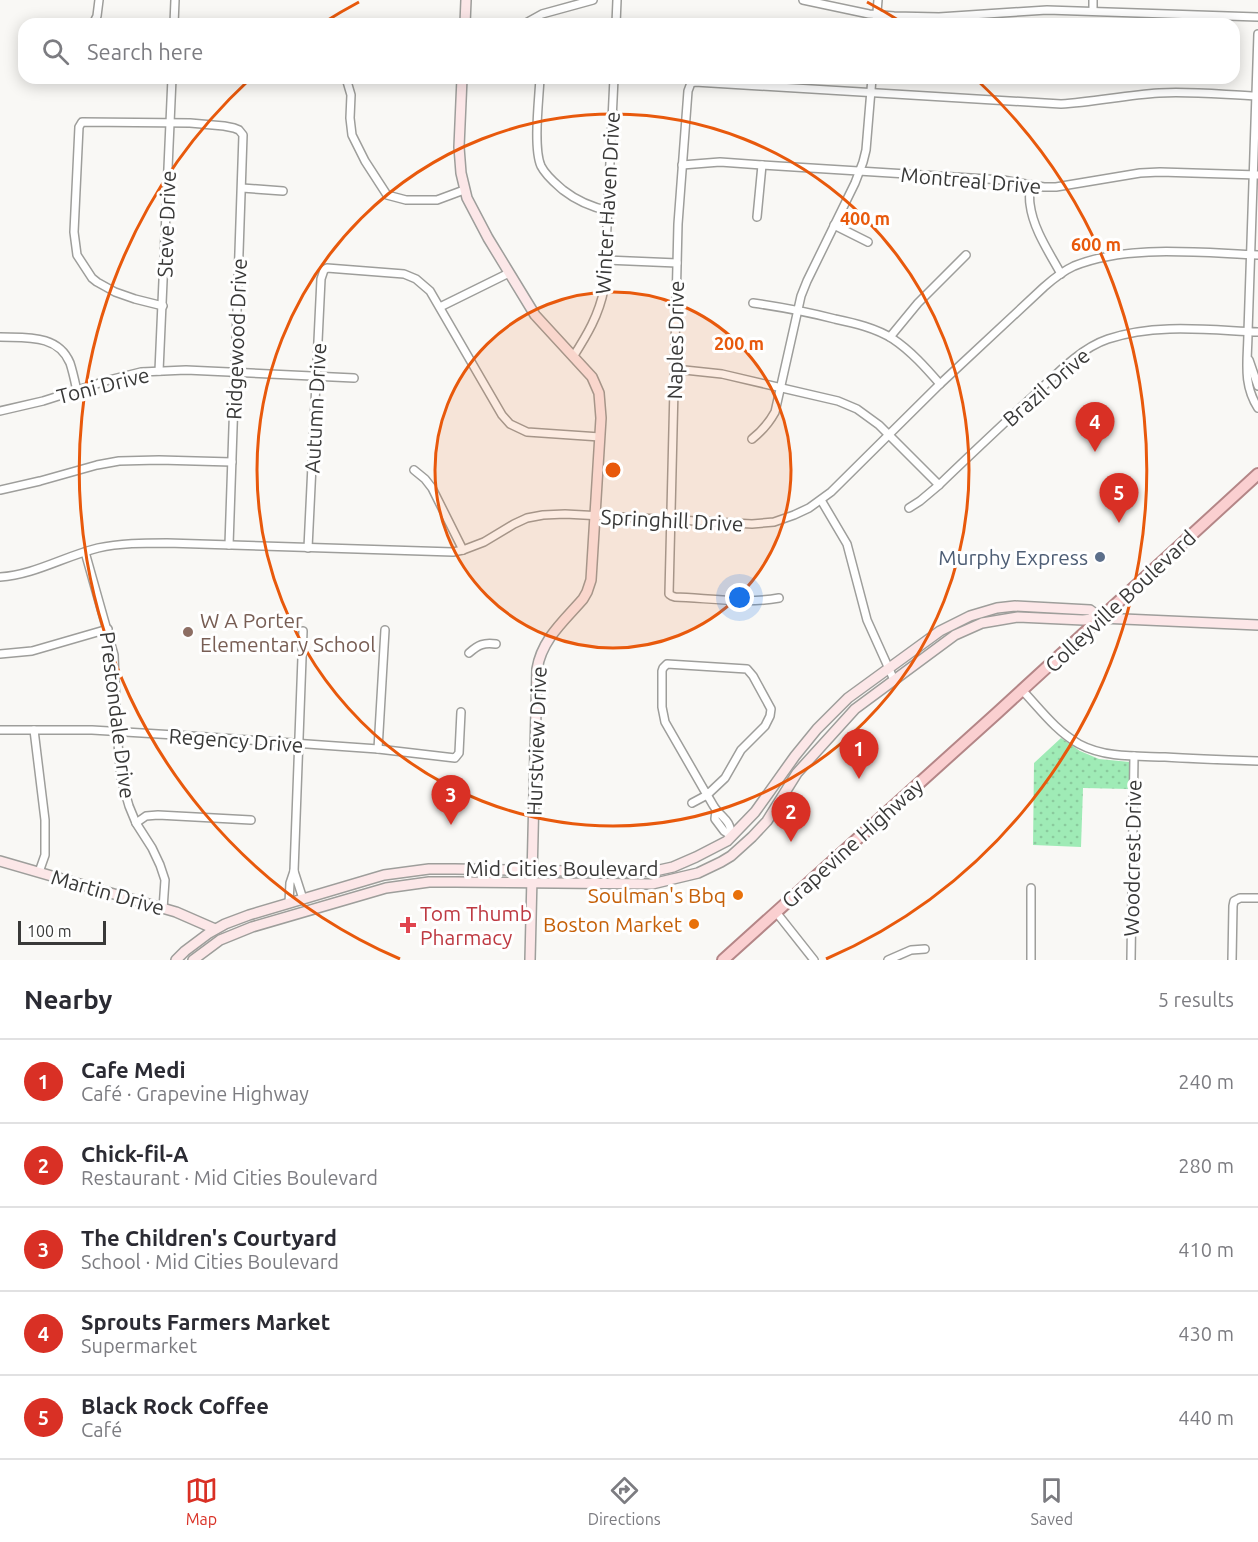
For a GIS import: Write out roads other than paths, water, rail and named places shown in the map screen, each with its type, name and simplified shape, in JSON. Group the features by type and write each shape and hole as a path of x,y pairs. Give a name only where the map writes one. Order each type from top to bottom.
{"main road":[{"path":"465,18 466,0"},
{"name":"Hurstview Drive","path":"462,84 459,147 465,190 488,238 535,315 586,370 596,384 600,402 591,580 587,592 550,637 539,657 536,681 530,960"},
{"name":"Colleyville Boulevard","path":"981,727 1258,474"},
{"name":"Mid Cities Boulevard","path":"176,960 215,929 249,915 384,875 455,868 620,873 655,871 673,867 720,845 732,836 755,812 817,729 848,698 940,631 970,616 997,608 1016,606 1090,610 1101,618"},
{"name":"Mid Cities Boulevard","path":"191,960 220,940 252,927 406,884 429,882 652,884 698,873 721,862 742,847 768,821 797,773 855,709 955,635 982,623 1018,617 1083,620 1101,618"},
{"path":"1101,618 1258,625"},
{"name":"Grapevine Highway","path":"723,960 981,727"},
{"path":"732,836 742,847"},
{"name":"Martin Drive","path":"0,861 177,912 215,929"},
{"path":"405,872 406,884"},
{"path":"620,873 620,885"},
{"path":"191,960 190,956 210,941 215,929"}],"street":[{"path":"96,18 99,0"},
{"path":"174,18 175,0"},
{"path":"535,18 593,0"},
{"path":"616,18 617,0"},
{"path":"803,0 877,15 939,17 1028,10 1258,17"},
{"path":"877,18 878,0"},
{"path":"1093,0 1093,11"},
{"path":"542,14 542,18"},
{"path":"1258,34 1254,255 1246,374 1248,387 1258,408"},
{"name":"Steve Drive","path":"159,371 172,84"},
{"path":"348,84 351,95 352,135 387,195 406,200 437,200 465,190"},
{"path":"540,84 538,138 542,167 550,178 572,197 609,211"},
{"name":"Winter Haven Drive","path":"573,357 602,303 609,211 614,84"},
{"name":"Naples Drive","path":"691,84 688,91 678,224 669,592 672,596 757,600 779,598"},
{"name":"Naples Drive","path":"727,84 870,93"},
{"path":"752,439 770,422 775,412 798,310 807,281 860,171 866,150 871,84"},
{"path":"870,93 1061,104 1163,93 1257,96"},
{"path":"163,306 135,300 98,282 92,278 77,255 75,221 79,127 80,123 92,121 171,122"},
{"name":"Ridgewood Drive","path":"171,122 234,128 242,133 244,142 229,545"},
{"name":"Montreal Drive","path":"682,165 720,162 1003,180 1044,187 1160,172 1256,175"},
{"path":"757,218 762,165"},
{"path":"1030,184 1032,215 1038,233 1061,274"},
{"path":"242,188 282,191"},
{"path":"834,225 868,242"},
{"name":"Springhill Drive","path":"0,577 27,572 99,548 125,544 166,543 440,552 463,550 484,542 527,518 543,515 565,514 735,524 762,524 784,519 820,500 1044,287 1073,266 1107,256 1140,253 1254,255"},
{"path":"890,337 918,303 966,255"},
{"path":"606,260 677,263"},
{"name":"Autumn Drive","path":"308,548 321,279 324,270 327,268 343,269 410,276 430,291 440,307"},
{"path":"509,273 440,307 490,395 510,424 527,432 600,437"},
{"path":"753,303 798,310 853,323 890,337 913,355 940,384"},
{"name":"Brazil Drive","path":"909,508 939,484 1079,354 1097,343 1109,338 1147,331 1189,329 1258,332"},
{"path":"0,337 35,338 52,342 65,354 77,391"},
{"path":"1248,358 1258,386"},
{"path":"675,369 722,374 838,401 857,409 889,434 939,484"},
{"name":"Toni Drive","path":"0,411 25,406 131,375 159,371 186,370 354,378"},
{"path":"0,490 119,461 232,462"},
{"path":"414,470 425,478 432,488 463,550"},
{"path":"820,500 847,544 867,620 894,680"},
{"name":"Prestondale Drive","path":"85,552 108,629 116,666 117,732 121,777 136,823 152,848 163,872 165,880 163,909"},
{"path":"0,654 32,651 108,629"},
{"path":"378,750 385,630"},
{"path":"289,903 290,883 294,871 303,631"},
{"path":"469,653 479,645 496,644"},
{"path":"692,803 707,795 725,778 741,750 765,726 770,716 771,709 747,669 667,664 662,671 663,715 676,742 707,795 716,810 730,826 732,836"},
{"path":"1023,690 1066,736 1098,752 1134,756 1258,761"},
{"name":"Regency Drive","path":"0,730 117,732 207,737 455,758 459,753 460,712"},
{"path":"34,730 45,835 45,855 39,872"},
{"name":"Woodcrest Drive","path":"1131,960 1134,756"},
{"path":"136,823 146,816 158,815 251,820"},
{"path":"294,871 303,899"},
{"path":"1031,888 1031,960"},
{"path":"1232,960 1233,906 1236,899 1258,898"},
{"path":"776,912 814,960"},
{"path":"888,960 911,950 925,949"}],"place":[{"name":"Sprouts Farmers Market","path":"1095,452"},
{"name":"Black Rock Coffee","path":"1119,523"},
{"name":"Murphy Express","path":"1100,557"},
{"name":"W A Porter Elementary School","path":"188,632"},
{"name":"Cafe Medi","path":"859,779"},
{"name":"The Children's Courtyard","path":"451,825"},
{"name":"Chick-fil-A","path":"791,842"},
{"name":"Soulman's Bbq","path":"738,895"},
{"name":"Boston Market","path":"694,924"},
{"name":"Tom Thumb Pharmacy","path":"408,925"}]}
